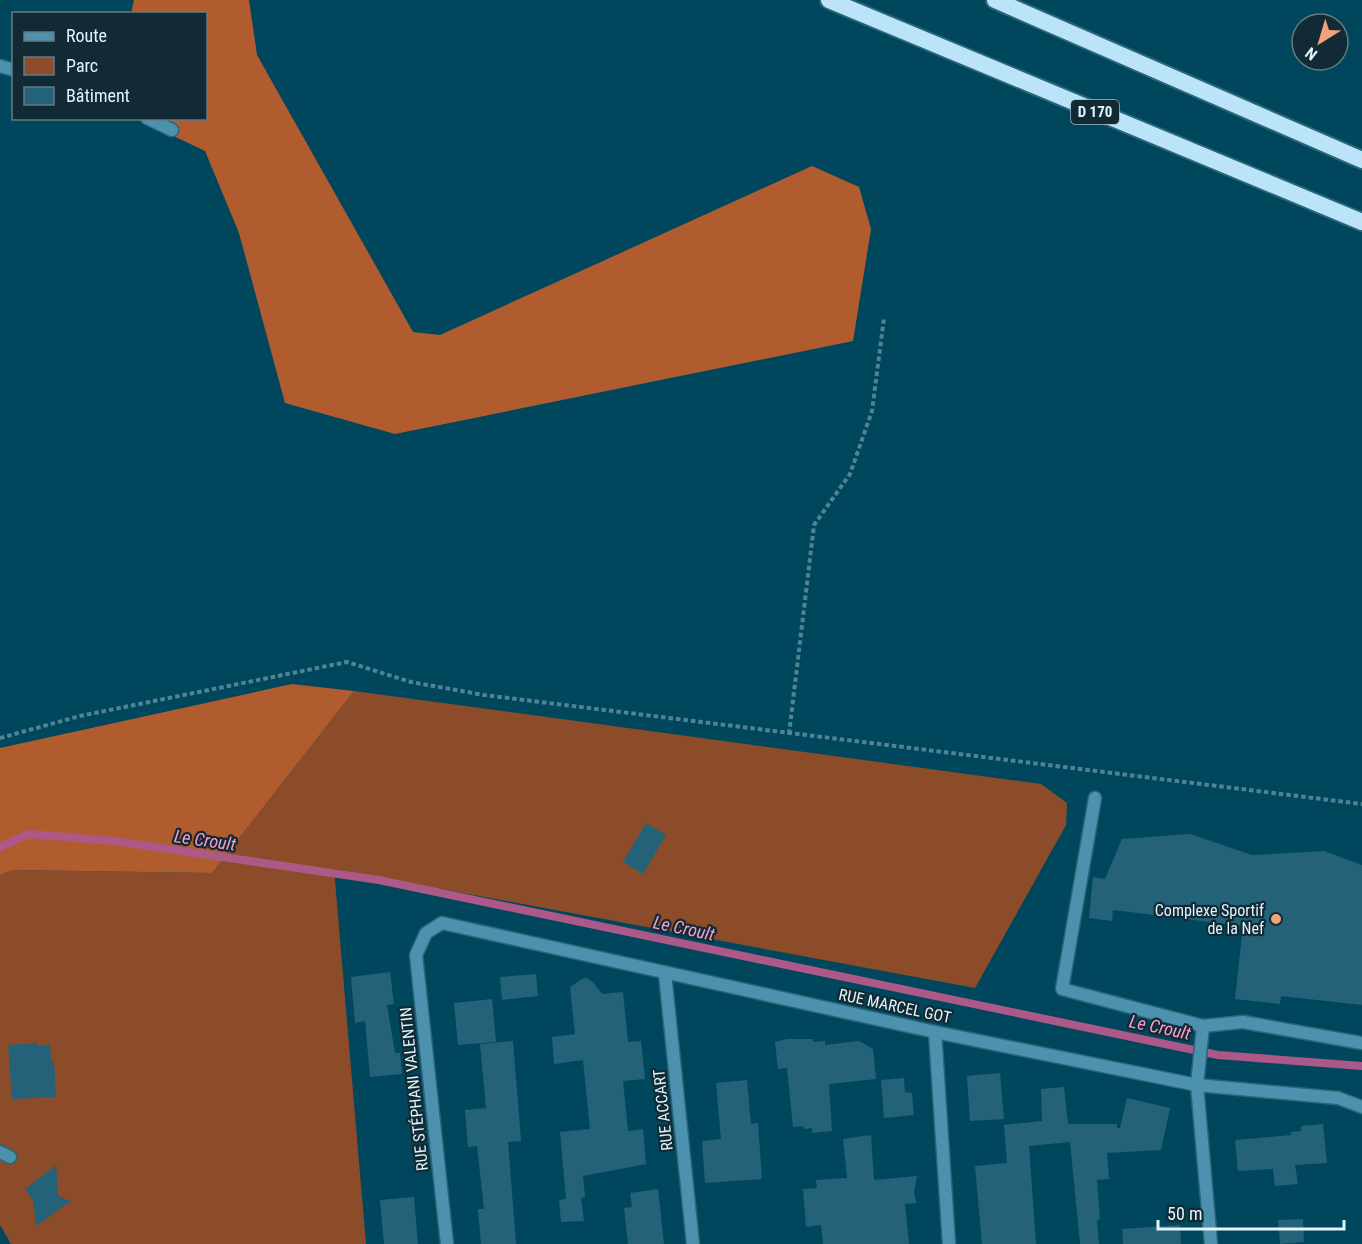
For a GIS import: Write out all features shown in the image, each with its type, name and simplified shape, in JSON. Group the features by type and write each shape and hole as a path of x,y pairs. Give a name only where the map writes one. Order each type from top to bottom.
{"highway":[{"name":"D 170","path":"829,0 1362,222"},
{"path":"995,0 1362,160"}],"street":[{"path":"151,120 172,130"},
{"path":"1095,798 1062,989 1203,1030 1243,1022 1362,1043"},
{"name":"RUE MARCEL GOT","path":"426,933 442,923 935,1032 1197,1085 1338,1098 1362,1107"},
{"name":"RUE STÉPHANI VALENTIN","path":"426,933 416,955 447,1244"},
{"name":"RUE ACCART","path":"665,974 693,1244"},
{"path":"1203,1030 1197,1085 1210,1244"},
{"path":"935,1032 949,1244"}],"path":[{"path":"789,734 814,525 850,474 872,411 884,318"},
{"path":"0,738 80,716 347,662 411,682 484,695 1362,804"}],"green space":[{"path":"354,691 1041,784 1067,803 1066,825 975,988 334,869 366,1244 11,1244 0,1225 0,875 13,870 212,873"}],"shaded area":[{"path":"134,0 249,0 257,55 413,332 440,335 812,166 859,187 871,229 853,341 395,434 285,403 239,233 205,151 140,120 207,120 207,12 131,12"},
{"path":"292,684 354,691 212,873 13,870 0,875 0,748"}],"building":[{"path":"646,823 666,835 643,874 623,862"},
{"name":"Complexe Sportif de la Nef","path":"1190,834 1252,855 1324,851 1362,865 1362,1005 1281,996 1280,1004 1235,999 1243,926 1113,910 1112,921 1089,918 1093,877 1105,879 1122,839"},
{"path":"390,972 394,1004 387,1005 395,1053 400,1053 402,1074 370,1077 365,1021 355,1023 351,977"},
{"path":"536,974 538,996 502,1000 500,977"},
{"path":"586,978 593,982 602,994 623,992 628,1042 641,1041 645,1079 623,1081 628,1131 643,1129 646,1164 583,1176 585,1197 581,1198 584,1221 561,1222 559,1200 566,1199 560,1132 590,1129 583,1060 554,1064 552,1037 575,1034 570,987"},
{"path":"492,999 496,1042 458,1045 454,1003"},
{"path":"787,1039 813,1039 813,1042 825,1041 825,1045 859,1041 873,1049 876,1079 829,1084 832,1131 812,1133 812,1128 793,1127 787,1068 778,1069 775,1042"},
{"path":"513,1041 521,1141 508,1142 516,1244 481,1244 478,1209 484,1209 477,1146 468,1147 465,1110 486,1108 480,1044"},
{"path":"38,1043 38,1046 50,1044 51,1061 54,1061 56,1097 12,1099 8,1045"},
{"path":"1000,1073 1004,1119 970,1121 967,1076"},
{"path":"904,1078 905,1092 912,1093 914,1115 884,1118 881,1080"},
{"path":"747,1080 751,1124 758,1123 762,1179 705,1183 702,1141 721,1139 716,1083"},
{"path":"1064,1087 1068,1124 1117,1124 1117,1128 1120,1128 1127,1098 1170,1108 1161,1150 1107,1153 1109,1179 1097,1180 1099,1244 1080,1244 1070,1142 1029,1146 1036,1244 982,1244 975,1166 1007,1163 1004,1125 1042,1121 1041,1089"},
{"path":"1323,1124 1327,1163 1295,1165 1298,1184 1275,1186 1273,1169 1238,1171 1235,1140 1291,1135 1291,1132 1301,1131 1301,1126"},
{"path":"871,1135 874,1180 917,1176 914,1191 916,1203 905,1204 909,1244 823,1244 821,1225 806,1227 803,1189 817,1188 816,1180 847,1178 843,1139"},
{"path":"56,1165 58,1196 71,1201 36,1226 33,1200 25,1189"},
{"path":"658,1189 664,1244 628,1244 624,1208 632,1207 630,1193"},
{"path":"414,1197 418,1244 384,1244 380,1200"},
{"path":"1303,1219 1304,1242 1280,1244 1278,1220"},
{"path":"1180,1225 1181,1244 1123,1244 1122,1229"}],"waterway":[{"name":"Le Croult","path":"0,847 29,834 114,841 379,880 1218,1055 1362,1066"}],"place":[{"name":"Complexe Sportif de la Nef","path":"1276,919"}]}
